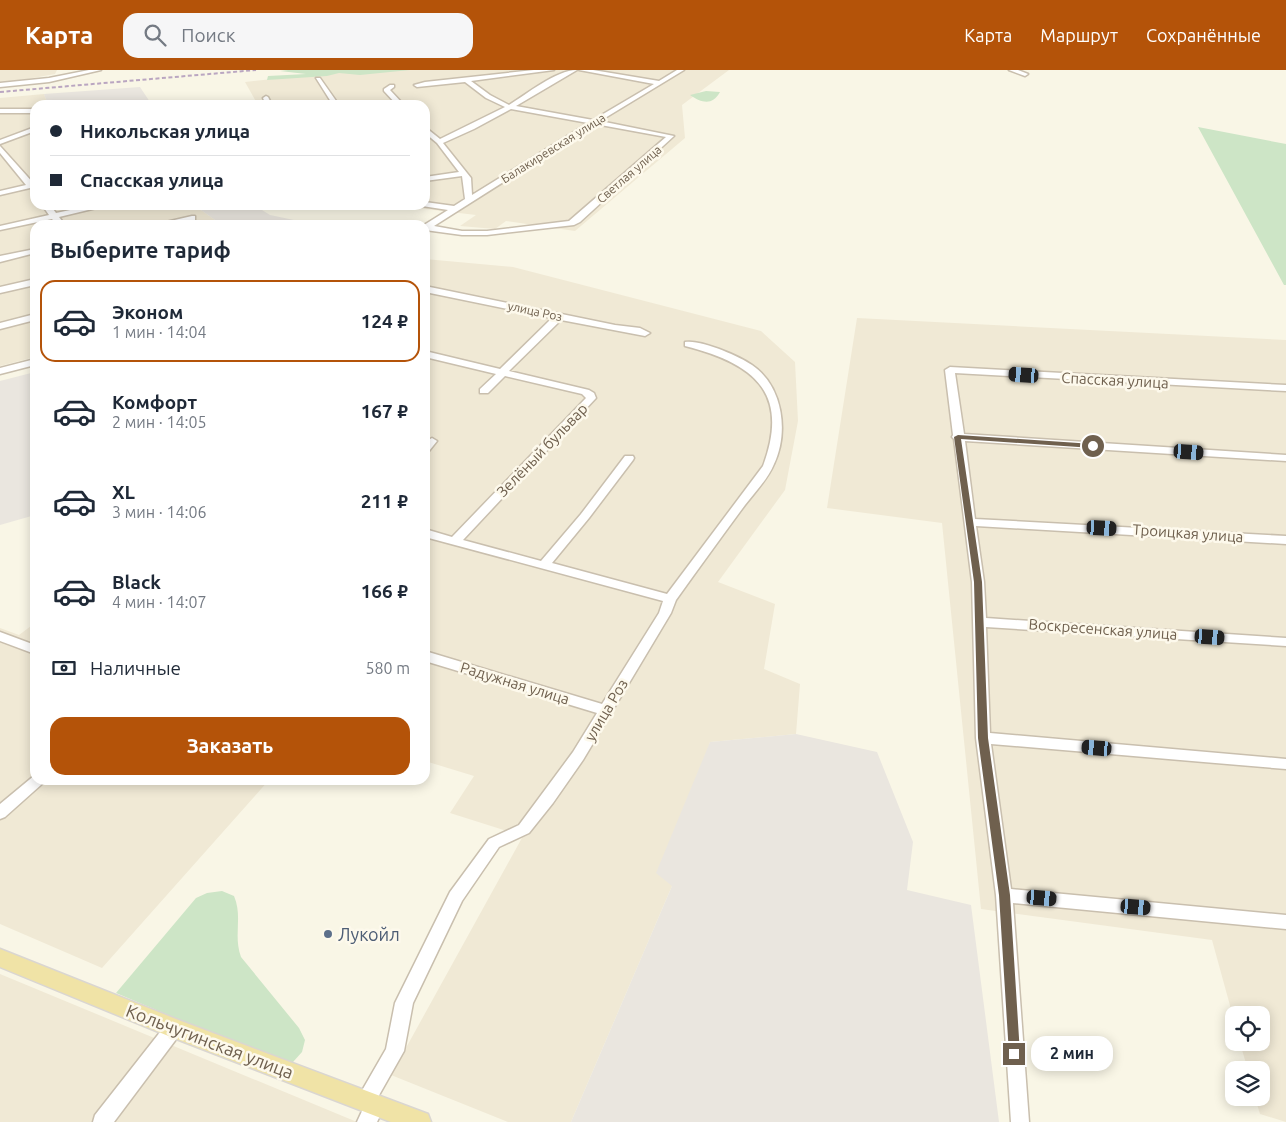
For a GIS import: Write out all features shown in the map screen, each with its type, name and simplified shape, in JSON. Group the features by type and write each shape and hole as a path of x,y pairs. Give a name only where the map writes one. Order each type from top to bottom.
{"main road":[{"name":"Кольчугинская улица","path":"0,958 369,1109 420,1122"}],"street":[{"path":"0,85 49,80 98,70"},
{"path":"417,85 457,80 468,82 477,78 550,70"},
{"path":"439,142 458,135 510,108 542,86 574,70"},
{"path":"582,70 660,82"},
{"name":"Балакиревская улица","path":"430,225 593,122 681,70"},
{"path":"1012,70 1025,74"},
{"path":"318,79 333,100"},
{"name":"Светлая улица","path":"430,228 462,233 487,233 571,223 577,220 672,136 510,108 486,97 468,82"},
{"path":"392,86 386,90 396,100"},
{"path":"0,111 30,111"},
{"path":"0,142 30,131"},
{"path":"430,134 439,142 467,178 469,201"},
{"path":"0,148 30,182"},
{"path":"430,178 464,173"},
{"path":"0,193 30,188"},
{"path":"430,205 456,210"},
{"path":"49,210 57,220"},
{"path":"35,220 81,210"},
{"path":"182,220 192,218"},
{"path":"0,228 30,221"},
{"path":"0,259 30,252"},
{"path":"0,290 30,283"},
{"name":"улица Роз","path":"430,290 645,333"},
{"path":"484,391 559,316"},
{"path":"0,326 30,318"},
{"name":"улица Роз","path":"369,1109 395,1051 404,1003 456,897 494,843 524,829 548,799 578,756 665,613 670,599 768,466 778,433 772,396 766,382 755,371 734,358 688,344"},
{"name":"Зелёный бульвар","path":"430,355 585,392 591,398 455,541"},
{"path":"0,371 30,363"},
{"name":"Спасская улица","path":"1020,1122 1004,895 983,738 978,582 950,370 1062,378 1286,388"},
{"path":"958,437 1286,458"},
{"path":"544,565 585,516 628,458"},
{"name":"Троицкая улица","path":"969,522 1286,540"},
{"path":"430,534 670,599"},
{"name":"Воскресенская улица","path":"979,622 1286,642"},
{"path":"0,636 30,648"},
{"name":"Радужная улица","path":"430,658 605,710"},
{"path":"983,738 1286,764"},
{"path":"0,812 31,785"},
{"path":"1004,895 1286,922"},
{"path":"102,1122 174,1028"}],"shaded area":[{"path":"0,70 57,70 55,74 0,84"},
{"path":"355,70 729,70 682,105 685,138 575,231 506,221 495,229 460,226 476,215 430,210 430,100 255,100 245,82"},
{"path":"140,87 149,100 46,100 44,94"},
{"path":"44,94 46,100 30,100 30,210 201,210 215,220 30,220 30,358 0,366 0,98"},
{"path":"201,210 262,210 270,215 294,220 215,220"},
{"path":"430,259 513,267 761,331 795,362 798,421 785,490 718,582 775,604 764,669 800,684 796,734 710,742 672,886 571,1122 508,1122 391,1075 523,836 450,813 474,776 430,763"},
{"path":"857,318 1286,340 1286,1122 1260,1114 1258,1106 1270,1106 1270,1061 1245,1061 1242,1051 1270,1051 1270,1006 1230,1006 1212,940 981,909 942,523 827,508"},
{"path":"30,373 30,516 0,525 0,381"},
{"path":"30,627 30,785 265,785 102,968 0,924 0,628 19,635"},
{"path":"796,734 877,752 913,842 907,890 971,905 999,1122 571,1122 672,886 656,873 710,742"},
{"path":"0,974 357,1122 0,1122"}],"green space":[{"path":"410,70 360,75 339,73 327,76 267,80 268,76 306,74 280,71"},
{"path":"706,91 720,92 714,100 706,102 690,95"},
{"path":"1198,127 1286,144 1286,285 1284,285"},
{"path":"222,891 234,896 237,904 238,941 241,957 299,1028 305,1040 302,1052 293,1062 282,1063 116,993 196,898 207,893"}],"railway":[{"path":"0,92 256,70"}],"place":[{"name":"Лукойл","path":"328,934"}],"route":[{"path":"1014,1054 1004,895 983,738 978,582 958,437 1093,446"}]}
